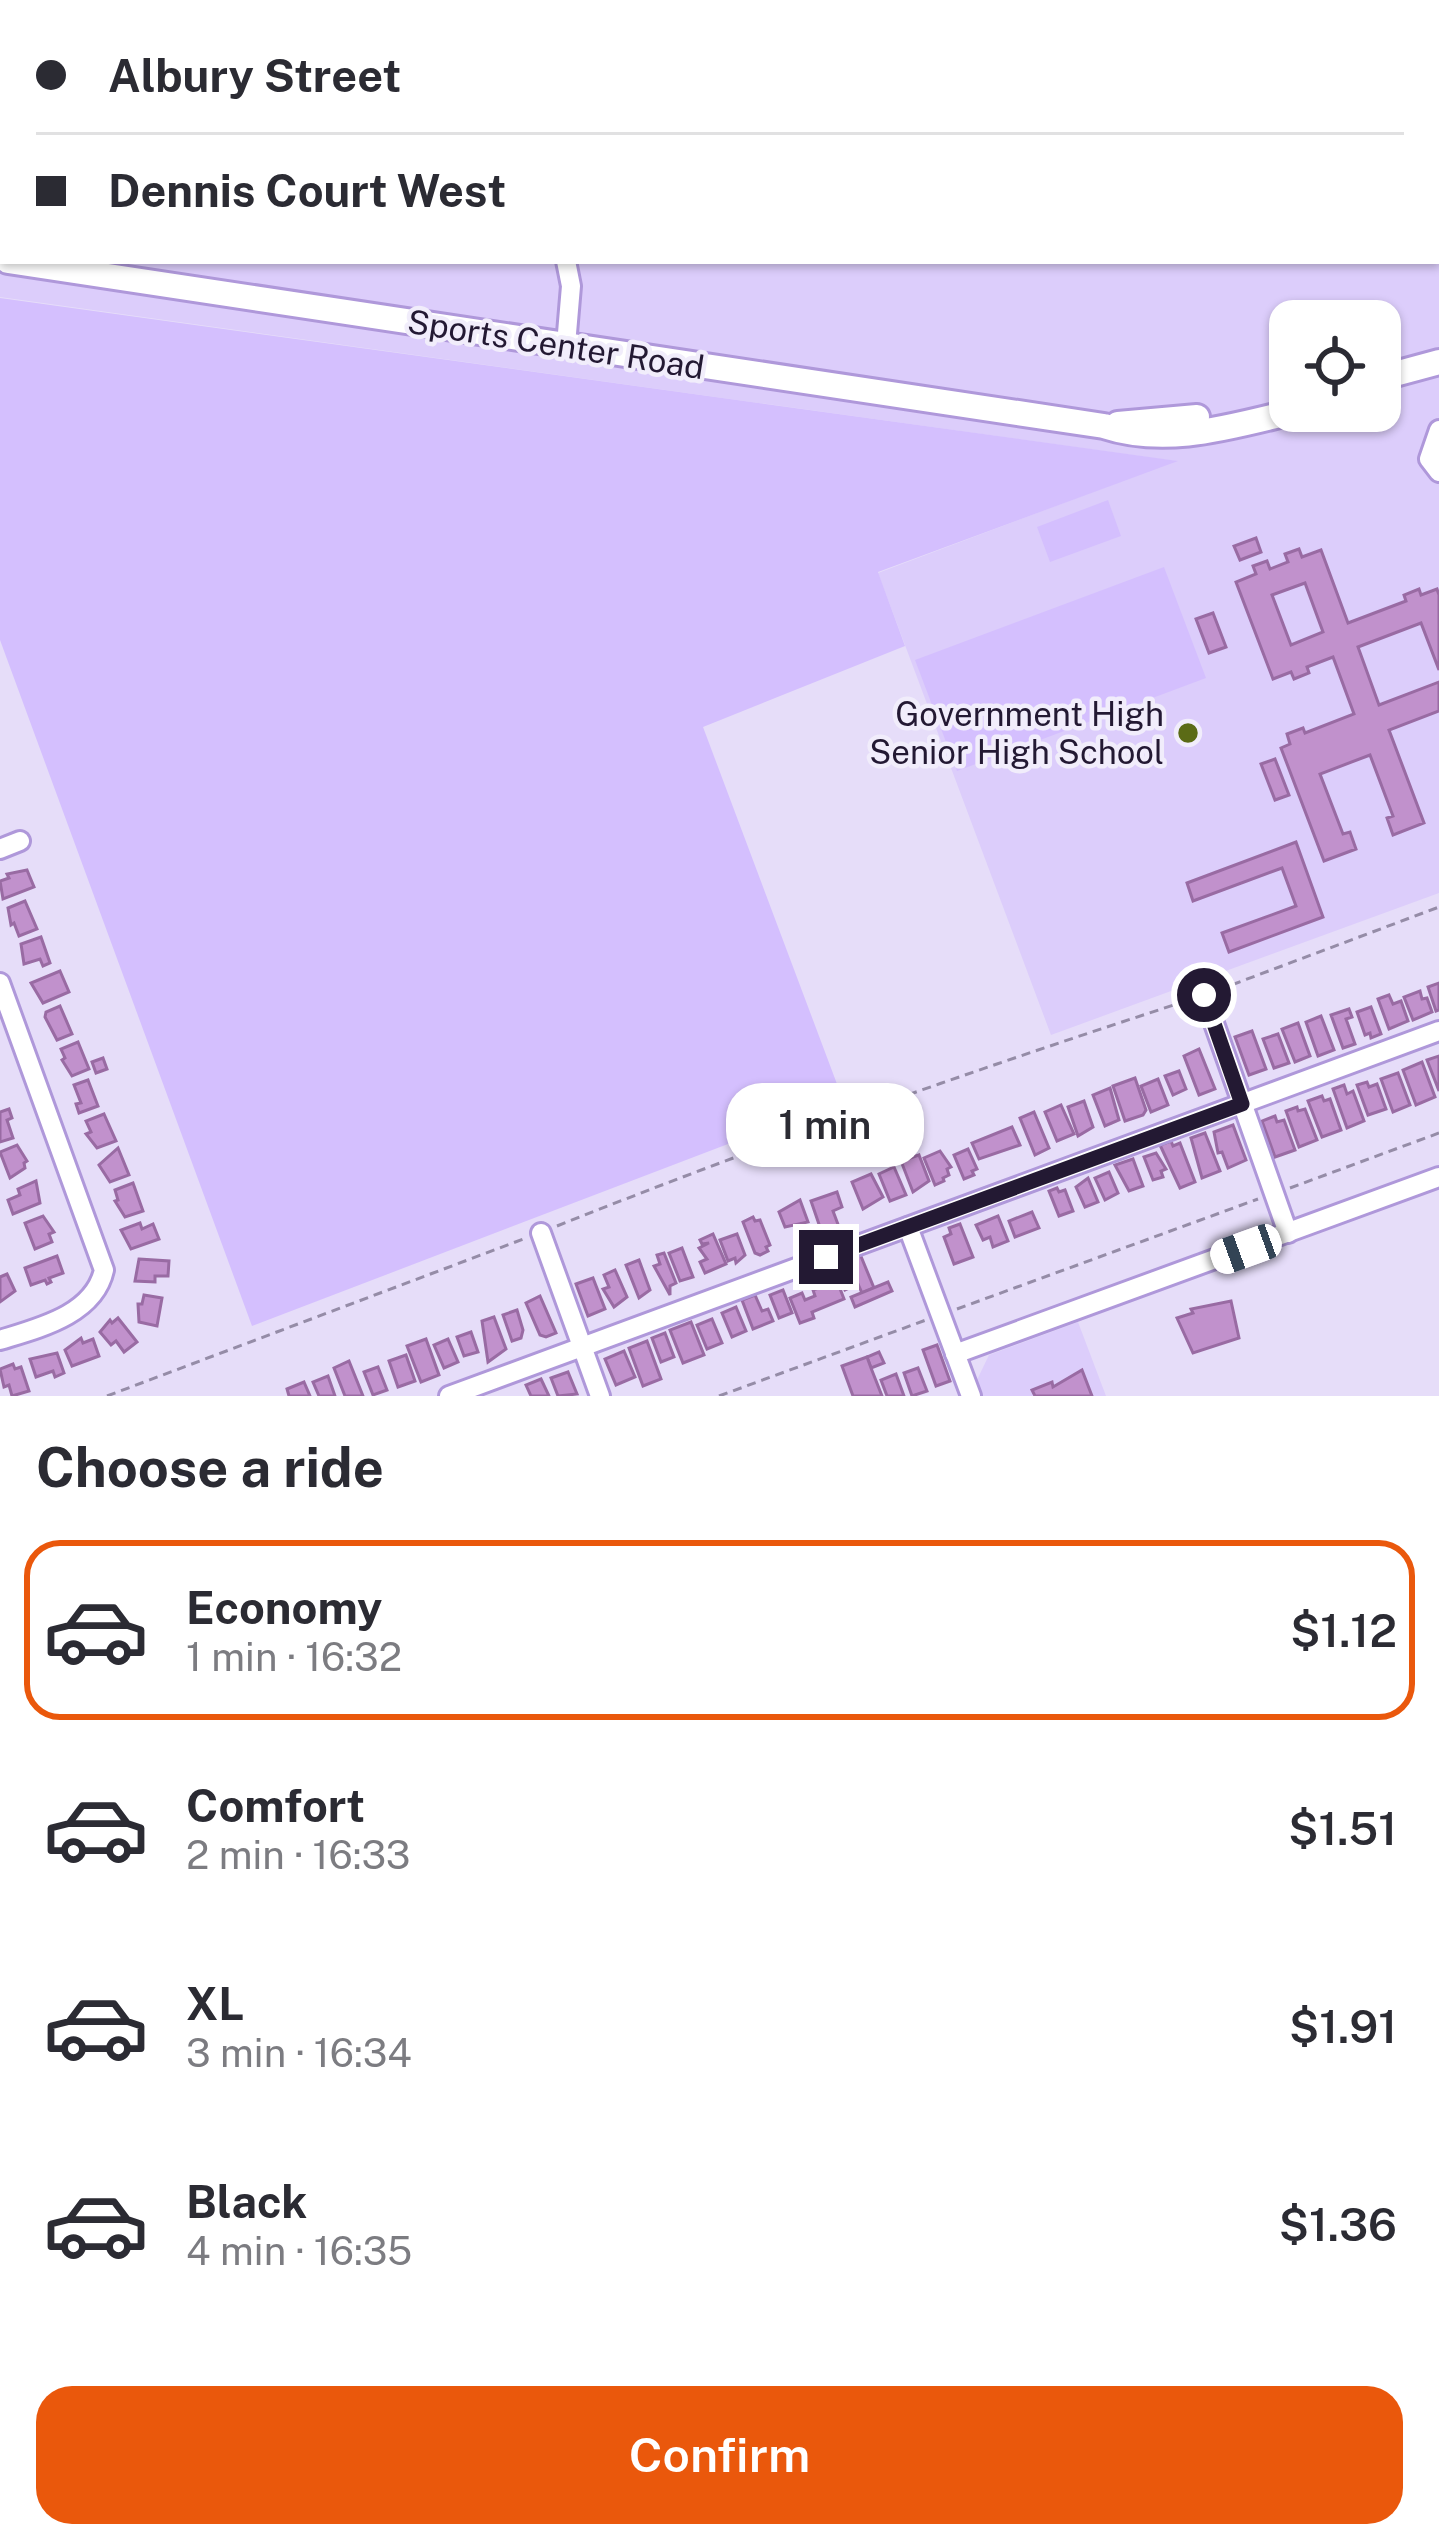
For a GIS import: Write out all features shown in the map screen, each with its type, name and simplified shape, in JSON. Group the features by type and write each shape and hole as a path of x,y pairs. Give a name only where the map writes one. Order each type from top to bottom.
{"main road":[{"name":"Sports Center Road","path":"30,264 1104,426 1151,437 1269,417"},
{"path":"1401,372 1439,362"},
{"path":"1401,388 1439,381"},
{"name":"Sports Center Road","path":"1104,426 1214,416 1269,404"}],"street":[{"path":"566,345 571,286 567,264"},
{"path":"1439,430 1429,459 1439,472"},
{"path":"0,848 20,841"},
{"path":"0,983 104,1270 98,1289 83,1306 0,1340"},
{"path":"1204,995 1288,1233"},
{"path":"449,1396 1439,1031"},
{"path":"955,1354 1439,1177"},
{"path":"908,1227 971,1396"},
{"path":"541,1233 600,1396"}],"path":[{"path":"106,1396 735,1155 941,1080 1204,995 1439,907"},
{"path":"719,1396 1439,1133"}],"shaded area":[{"path":"0,264 1439,264 1439,893 1051,1035 878,573 1175,461 0,297"},
{"path":"0,298 1178,461 878,572 905,646 703,727 843,1100 252,1326 0,640"},
{"path":"1108,500 1121,536 1050,562 1037,527"},
{"path":"1164,567 1206,678 957,771 915,660"},
{"path":"1078,1322 1106,1396 982,1396 976,1382 989,1355"}],"building":[{"path":"1256,538 1261,552 1240,560 1234,546"},
{"path":"1299,549 1302,557 1321,550 1348,623 1406,601 1404,595 1419,589 1421,595 1437,589 1439,595 1439,670 1421,623 1358,647 1379,705 1439,682 1439,711 1389,730 1424,823 1393,835 1387,818 1393,816 1370,755 1320,774 1343,834 1350,832 1356,849 1324,861 1281,748 1290,744 1287,734 1303,728 1305,733 1354,714 1333,657 1307,667 1309,673 1294,679 1291,672 1273,679 1236,582 1256,574 1253,566 1267,561 1270,569 1288,562 1285,554","holes":["1305,583 1323,632 1291,645 1272,595"]},
{"path":"1213,613 1226,647 1209,653 1196,619"},
{"path":"1275,759 1289,795 1275,800 1261,764"},
{"path":"1296,842 1323,917 1229,952 1222,933 1296,906 1282,868 1193,901 1187,883"},
{"path":"27,870 34,887 3,899 0,881 9,878 7,874"},
{"path":"25,901 37,929 19,936 8,908"},
{"path":"41,937 50,963 43,966 40,959 24,964 21,944"},
{"path":"60,971 69,992 43,1003 31,983"},
{"path":"1439,983 1439,1010 1436,1011 1428,987"},
{"path":"1420,991 1432,1012 1413,1020 1404,997"},
{"path":"1389,995 1393,1004 1401,1001 1408,1021 1389,1029 1378,999"},
{"path":"60,1006 72,1034 57,1040 45,1017"},
{"path":"1371,1007 1381,1034 1371,1038 1370,1033 1365,1035 1357,1012"},
{"path":"1349,1009 1352,1017 1346,1019 1355,1044 1343,1048 1331,1015"},
{"path":"1321,1016 1334,1050 1318,1056 1306,1022"},
{"path":"1298,1023 1310,1056 1295,1062 1282,1029"},
{"path":"1252,1031 1266,1069 1249,1075 1235,1037"},
{"path":"1278,1034 1289,1063 1274,1068 1263,1039"},
{"path":"78,1042 89,1069 72,1076 61,1049"},
{"path":"1199,1049 1215,1089 1199,1095 1184,1056"},
{"path":"1439,1056 1439,1091 1427,1060"},
{"path":"103,1058 107,1069 96,1073 92,1062"},
{"path":"1422,1062 1435,1097 1416,1105 1403,1070"},
{"path":"1179,1071 1186,1089 1173,1095 1165,1076"},
{"path":"1398,1073 1410,1105 1393,1112 1381,1079"},
{"path":"1135,1078 1146,1110 1125,1121 1113,1086"},
{"path":"1158,1079 1168,1105 1151,1112 1141,1086"},
{"path":"88,1080 98,1106 79,1113 76,1104 81,1103 74,1085"},
{"path":"1367,1082 1369,1087 1377,1084 1386,1109 1368,1115 1357,1085"},
{"path":"1344,1085 1347,1094 1353,1091 1364,1121 1347,1128 1333,1089"},
{"path":"1110,1088 1119,1120 1105,1126 1093,1095"},
{"path":"1322,1096 1324,1101 1330,1099 1341,1130 1322,1137 1308,1101"},
{"path":"1084,1101 1093,1127 1078,1136 1068,1107"},
{"path":"1061,1105 1074,1134 1057,1141 1045,1112"},
{"path":"1297,1107 1298,1111 1305,1109 1317,1140 1299,1147 1286,1111"},
{"path":"9,1109 13,1138 0,1142 0,1112"},
{"path":"1034,1112 1049,1148 1035,1155 1020,1118"},
{"path":"104,1114 116,1141 97,1148 86,1134 91,1132 86,1121"},
{"path":"1275,1116 1277,1122 1284,1120 1295,1150 1275,1157 1262,1121"},
{"path":"1233,1125 1246,1160 1228,1168 1222,1152 1218,1153 1214,1132"},
{"path":"1012,1127 1020,1145 979,1159 972,1143"},
{"path":"1205,1133 1220,1171 1202,1178 1191,1138"},
{"path":"1171,1141 1173,1146 1180,1143 1195,1182 1180,1188 1160,1145"},
{"path":"17,1145 27,1161 10,1178 0,1152"},
{"path":"118,1148 129,1175 110,1182 99,1165"},
{"path":"968,1149 977,1169 964,1179 954,1155"},
{"path":"940,1151 951,1167 944,1181 935,1185 924,1158"},
{"path":"1156,1153 1166,1169 1161,1171 1163,1177 1153,1180 1144,1157"},
{"path":"919,1155 929,1181 913,1192 901,1161"},
{"path":"1133,1159 1143,1186 1129,1191 1115,1165"},
{"path":"894,1167 906,1195 890,1201 879,1174"},
{"path":"1109,1172 1118,1193 1105,1200 1095,1178"},
{"path":"871,1174 883,1197 863,1209 852,1182"},
{"path":"1088,1178 1098,1202 1085,1207 1076,1187"},
{"path":"36,1181 40,1203 13,1214 8,1200"},
{"path":"133,1183 143,1211 125,1217 115,1201 115,1190"},
{"path":"1065,1190 1073,1211 1059,1216 1049,1191"},
{"path":"837,1192 842,1207 833,1211 839,1227 822,1233 811,1201"},
{"path":"800,1200 808,1222 785,1227 779,1212"},
{"path":"1032,1212 1039,1228 1015,1237 1009,1221"},
{"path":"43,1216 54,1232 49,1234 52,1242 35,1249 25,1223"},
{"path":"998,1216 1008,1241 993,1247 990,1237 983,1240 976,1225"},
{"path":"753,1217 760,1220 770,1245 760,1255 743,1222"},
{"path":"140,1223 142,1229 153,1224 159,1239 131,1249 121,1230"},
{"path":"960,1224 973,1257 954,1264 944,1237 951,1234 949,1228"},
{"path":"713,1234 726,1264 705,1273 700,1262 707,1259 699,1248 709,1243 700,1240"},
{"path":"737,1234 745,1255 736,1263 735,1258 728,1261 720,1240"},
{"path":"682,1248 693,1277 680,1281 669,1253"},
{"path":"664,1253 676,1283 670,1286 670,1295 654,1266 660,1264 657,1255"},
{"path":"860,1254 874,1288 862,1293 858,1284 845,1290 835,1265"},
{"path":"57,1256 63,1273 49,1278 47,1284 45,1280 31,1285 25,1268"},
{"path":"139,1259 169,1261 168,1276 155,1276 155,1282 135,1281"},
{"path":"639,1260 650,1290 639,1298 626,1265"},
{"path":"615,1270 627,1297 614,1307 603,1289 609,1287 604,1275"},
{"path":"7,1274 15,1291 0,1302 0,1277"},
{"path":"593,1278 605,1309 588,1316 576,1284"},
{"path":"837,1281 844,1299 812,1312 814,1318 800,1323 790,1298 802,1293 805,1300 815,1296 813,1290"},
{"path":"888,1282 892,1291 855,1307 851,1297"},
{"path":"783,1290 792,1313 779,1318 770,1295"},
{"path":"144,1295 162,1298 157,1326 139,1322 138,1304"},
{"path":"755,1295 773,1321 753,1329 742,1300"},
{"path":"540,1296 556,1333 546,1337 540,1335 526,1303"},
{"path":"1231,1301 1239,1338 1193,1353 1177,1318 1193,1313 1191,1309"},
{"path":"736,1307 746,1331 732,1337 722,1313"},
{"path":"517,1310 523,1330 521,1338 512,1341 503,1315"},
{"path":"494,1317 506,1349 488,1362 482,1321"},
{"path":"118,1318 137,1342 124,1352 100,1332"},
{"path":"712,1319 722,1343 707,1349 697,1325"},
{"path":"691,1322 704,1355 683,1363 670,1330"},
{"path":"471,1332 478,1352 464,1356 457,1337"},
{"path":"665,1333 674,1357 661,1362 652,1338"},
{"path":"81,1338 83,1343 93,1339 99,1356 72,1366 65,1350"},
{"path":"426,1339 439,1375 421,1382 407,1346"},
{"path":"448,1339 458,1362 444,1368 434,1345"},
{"path":"647,1341 661,1379 643,1386 629,1348"},
{"path":"937,1345 950,1381 936,1386 923,1350"},
{"path":"624,1351 635,1377 616,1385 605,1359"},
{"path":"879,1352 884,1363 871,1368 867,1357"},
{"path":"57,1353 64,1373 36,1377 30,1359"},
{"path":"406,1355 415,1381 398,1387 389,1361"},
{"path":"867,1357 882,1396 853,1396 842,1366"},
{"path":"349,1361 363,1396 345,1396 334,1368"},
{"path":"13,1364 15,1369 21,1367 29,1391 12,1396 9,1385 4,1387 0,1369"},
{"path":"378,1367 387,1390 373,1395 364,1372"},
{"path":"918,1368 927,1391 912,1396 904,1373"},
{"path":"1082,1370 1092,1396 1035,1396 1032,1390 1052,1382 1053,1387"},
{"path":"568,1372 577,1394 558,1396 551,1378"},
{"path":"896,1374 904,1396 887,1396 881,1380"},
{"path":"328,1376 335,1396 319,1396 313,1382"},
{"path":"541,1379 549,1396 531,1396 526,1385"},
{"path":"304,1382 310,1396 289,1396 287,1389"}],"place":[{"name":"Government High Senior High School","path":"1188,733"}],"route":[{"path":"826,1257 1242,1104 1204,995"}]}
